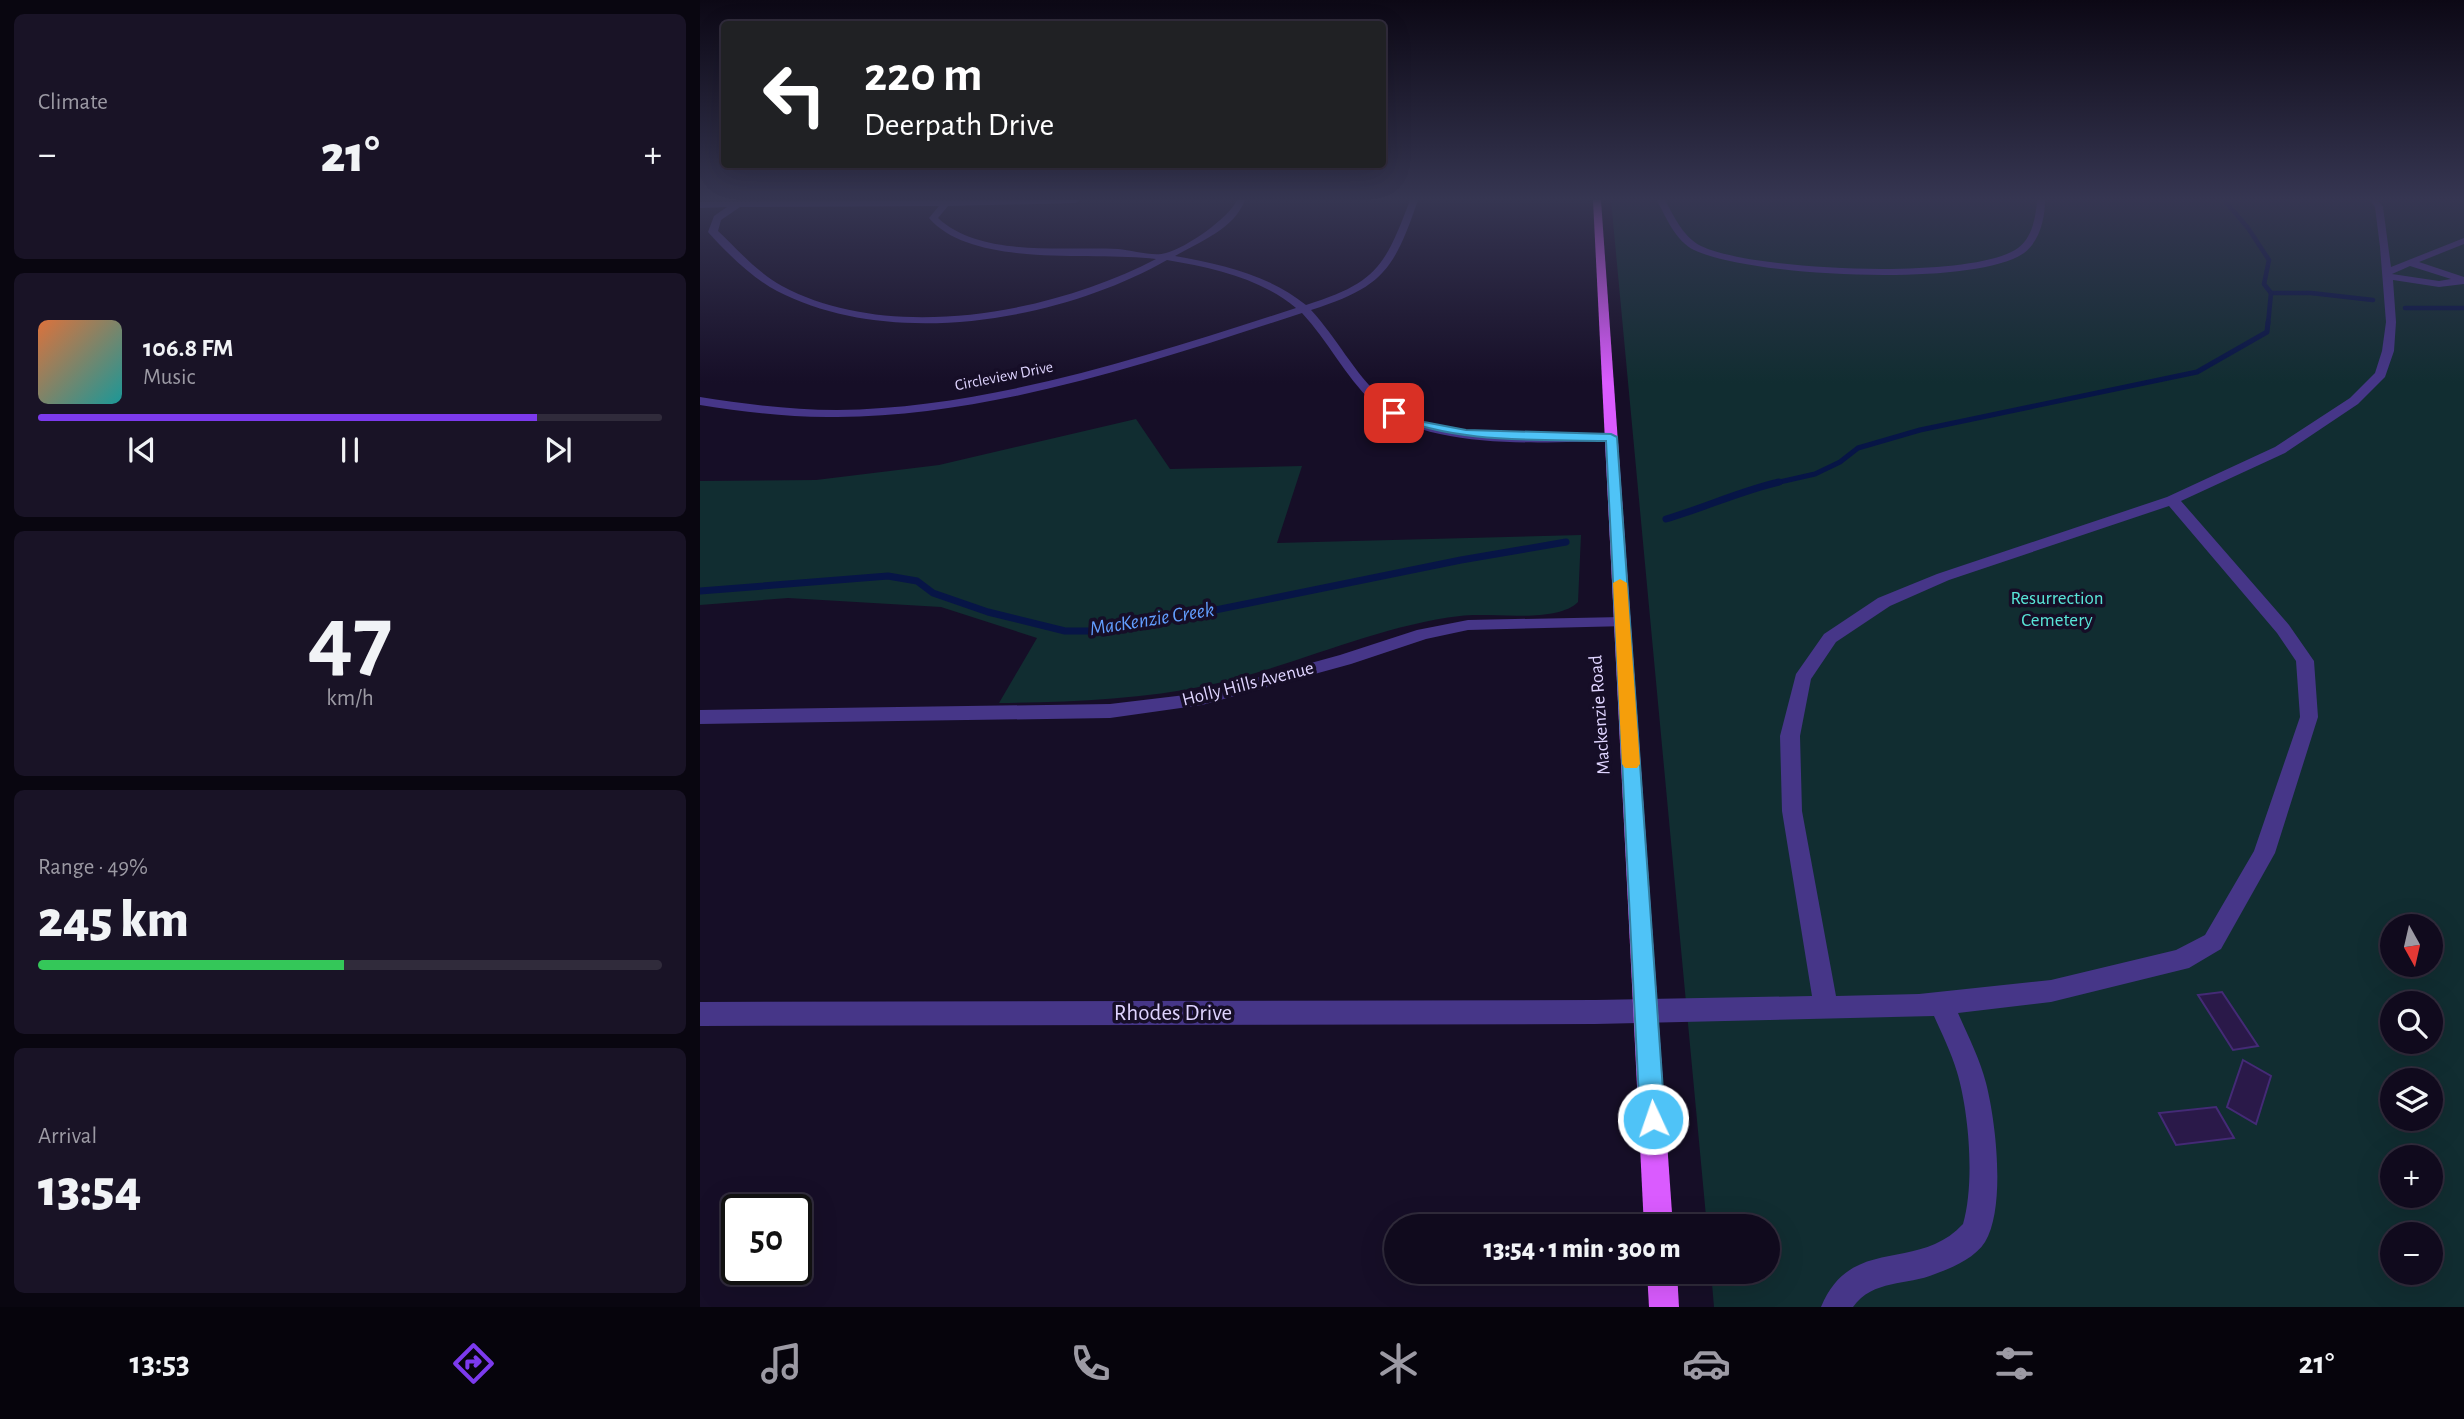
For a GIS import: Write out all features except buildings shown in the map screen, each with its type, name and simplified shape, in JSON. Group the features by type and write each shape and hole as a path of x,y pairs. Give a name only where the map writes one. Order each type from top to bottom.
{"main road":[{"name":"Mackenzie Road","path":"1601,261 1658,1214"},
{"path":"1662,1284 1664,1307"}],"street":[{"path":"747,261 779,289 816,305 863,316 952,318 1046,304 1121,280 1157,261"},
{"path":"1182,261 1234,273 1269,286 1305,309 1374,396 1394,413 1421,425 1466,434 1611,437"},
{"name":"Circleview Drive","path":"700,401 771,411 856,413 989,397 1090,374 1342,297 1371,282 1387,268 1390,261"},
{"path":"1749,261 1771,266 1856,271 1934,269 1994,261"},
{"path":"1826,1008 1792,811 1790,736 1802,678 1830,638 1884,602 1943,577 2172,500 2280,450 2354,401 2381,374 2388,351 2391,322 2385,261"},
{"path":"2387,274 2410,262 2448,273 2461,281"},
{"path":"2387,274 2439,284 2461,281"},
{"name":"Rhodes Drive","path":"700,1014 1646,1012 1941,1004 2052,990 2181,961 2213,942 2264,853 2309,717 2305,661 2283,629 2172,500"},
{"name":"Holly Hills Avenue","path":"700,717 1110,711 1202,699 1345,660 1423,634 1468,625 1622,622"},
{"path":"1836,1307 1841,1296 1867,1275 1887,1268 1927,1263 1953,1250 1974,1233 1983,1197 1975,1092 1941,1004"}],"green space":[{"name":"Resurrection Cemetery","path":"1617,261 2464,261 2464,1307 1714,1307 1712,1284 1780,1284 1780,1214 1706,1214"},
{"path":"1136,419 1170,469 1302,466 1277,543 1581,535 1578,602 1555,613 1522,616 1473,615 1428,621 1365,637 1272,668 1183,690 1104,699 999,703 1037,638 941,607 788,598 700,605 700,481 816,480 939,465"}],"waterway":[{"name":"MacKenzie Creek","path":"2269,261 2264,284 2271,293"},
{"path":"2268,324 2271,293"},
{"path":"2271,293 2311,293 2373,300"},
{"path":"2405,308 2464,308"},
{"path":"1775,483 1815,474 1840,462 1858,448 1920,430 2197,372 2267,332 2268,322"},
{"path":"1666,519 1775,483"},
{"path":"1771,484 1775,483"},
{"name":"MacKenzie Creek","path":"700,591 888,576 917,581 933,593 988,612 1065,631 1094,631 1171,619 1461,560 1566,542"}],"slow traffic":[{"path":"1620,583 1631,764"}],"route":[{"path":"1394,413 1421,425 1466,434 1611,437 1653,1119"}]}
